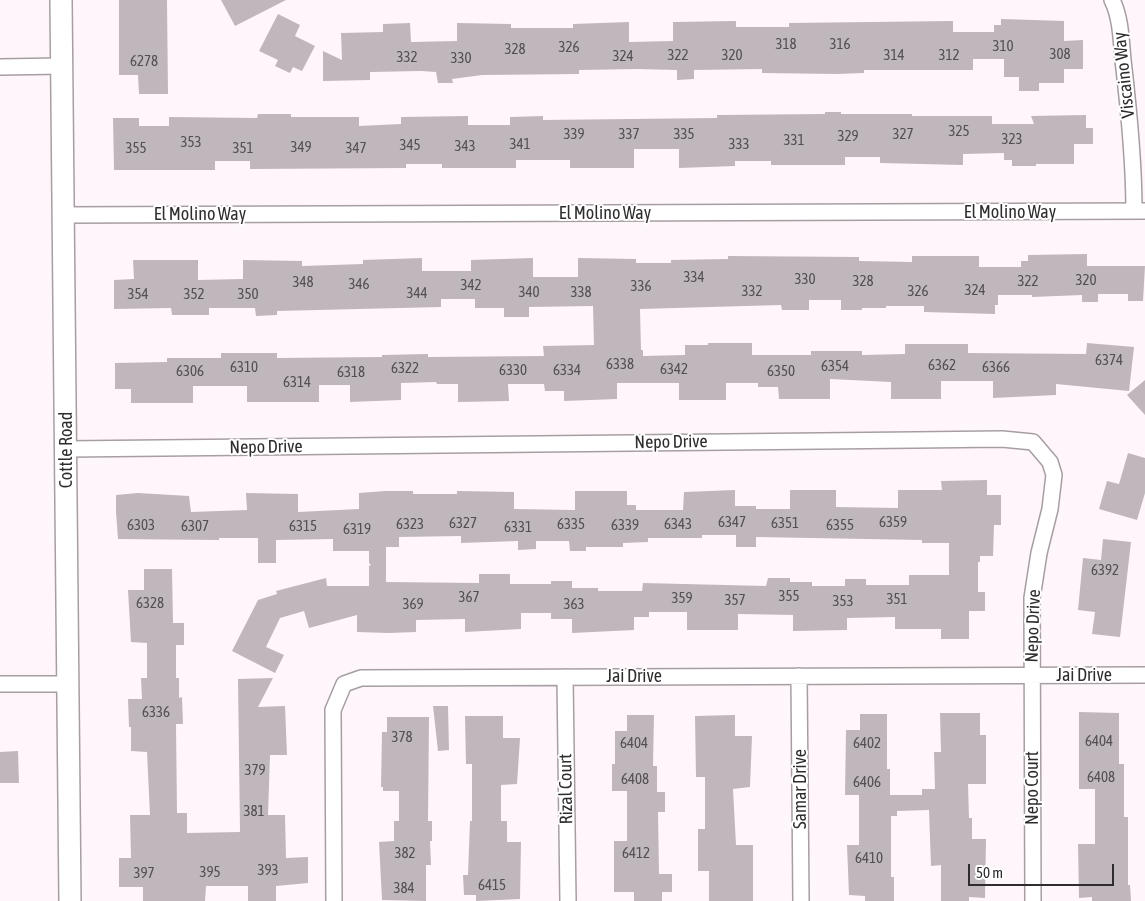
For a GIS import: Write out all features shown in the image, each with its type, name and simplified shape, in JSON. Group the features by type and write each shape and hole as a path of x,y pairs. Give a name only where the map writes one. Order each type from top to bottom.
{"street":[{"name":"Cottle Road","path":"61,0 70,901"},
{"name":"Viscaino Way","path":"1112,0 1117,10 1140,211"},
{"path":"0,67 62,66"},
{"name":"El Molino Way","path":"64,215 1140,211"},
{"name":"Nepo Drive","path":"66,449 1002,439 1033,442 1050,462 1054,476 1050,509 1039,553 1032,598 1031,676"},
{"name":"Jai Drive","path":"334,901 333,710 344,684 361,678 1145,675"},
{"name":"Rizal Court","path":"565,676 568,901"},
{"name":"Samar Drive","path":"799,676 801,901"},
{"name":"Nepo Court","path":"1031,676 1033,901"},
{"path":"0,684 68,684"}],"building":[{"path":"119,0 167,0 168,94 139,94 138,75 119,75"},
{"path":"221,0 286,0 235,26"},
{"path":"278,14 300,25 295,36 315,46 302,71 293,67 290,73 275,66 278,60 259,51"},
{"path":"1001,19 1064,21 1064,41 1083,40 1083,69 1064,69 1064,83 1039,83 1039,91 1019,91 1019,77 1004,77 1004,59 973,59 973,70 864,70 864,73 837,74 762,73 762,69 694,70 694,79 677,80 677,70 638,69 579,70 579,74 482,75 452,79 453,83 438,83 436,72 370,72 370,80 323,81 323,51 342,60 341,33 383,32 383,24 410,23 411,42 457,41 457,23 511,24 511,28 573,28 573,24 629,22 629,42 673,41 673,22 736,21 736,27 789,27 789,23 953,21 953,32 994,32 994,25 1001,25"},
{"path":"825,112 841,112 841,114 912,114 912,116 992,116 992,124 1034,124 1031,116 1086,115 1086,128 1093,128 1093,144 1074,144 1074,164 1036,164 1036,166 1012,166 1012,160 1004,160 1004,153 963,154 963,165 880,163 880,157 845,157 845,165 771,165 771,161 735,161 735,166 679,168 679,149 634,149 634,168 570,168 570,160 516,160 516,168 442,168 442,164 406,164 406,168 250,169 250,161 215,161 215,170 114,170 113,118 139,118 139,126 169,126 169,117 257,118 258,114 291,114 291,117 359,117 359,126 401,124 401,117 468,116 468,125 510,125 510,117 543,116 543,120 717,118 717,115 825,114"},
{"path":"1087,254 1087,266 1145,266 1143,301 1128,301 1128,294 1098,294 1098,302 1082,302 1082,295 1032,297 1032,295 998,295 998,305 995,305 995,314 924,312 924,306 886,306 886,308 841,310 841,300 809,300 809,310 782,310 781,305 640,309 641,350 643,350 643,356 685,355 685,345 752,343 752,355 811,355 811,351 862,351 862,355 905,354 905,344 968,344 968,353 1086,354 1087,343 1134,347 1129,391 1056,384 1056,395 993,398 993,381 941,381 941,399 891,399 891,382 830,379 830,399 779,399 778,387 758,387 758,383 726,383 726,400 679,400 679,383 617,383 617,399 564,401 564,391 545,391 544,384 508,384 509,401 458,402 458,384 437,384 436,382 401,383 401,400 350,402 350,385 319,385 319,402 247,402 247,386 193,386 193,403 131,403 131,389 115,389 115,363 167,362 167,358 221,358 221,353 277,353 277,358 382,357 382,355 428,354 428,357 544,356 543,346 594,345 593,306 529,307 529,317 504,317 504,308 475,308 475,299 441,299 441,307 277,311 277,315 256,316 255,308 209,308 209,315 172,315 171,308 114,309 114,280 134,279 133,260 198,260 198,280 243,279 243,260 302,261 302,266 363,264 363,260 422,258 422,271 471,271 471,260 533,258 533,277 578,277 578,258 636,259 636,263 671,263 671,260 728,259 728,256 859,257 859,261 912,262 912,256 979,256 979,267 1021,267 1021,261 1028,261 1028,255"},
{"path":"1145,380 1145,415 1127,395"},
{"path":"1128,453 1145,458 1145,493 1137,520 1099,509 1107,481 1119,484"},
{"path":"987,480 987,495 1001,495 1001,525 994,525 993,556 980,556 980,562 978,562 978,592 985,592 985,611 969,611 969,639 941,639 941,629 895,629 895,617 847,618 847,630 793,631 793,615 738,614 738,630 687,630 687,612 649,612 649,617 634,617 634,630 572,633 572,619 551,619 551,613 521,613 521,629 465,632 465,619 416,620 416,632 389,633 357,632 357,615 309,628 304,611 280,618 266,647 284,655 275,673 232,651 258,600 277,594 276,591 326,578 327,586 369,586 369,566 371,565 369,563 369,551 333,551 333,539 276,540 276,563 258,563 258,538 219,538 219,540 118,539 116,512 116,495 138,493 189,496 191,512 247,510 246,493 298,494 298,512 359,509 359,493 385,491 413,491 413,494 457,494 457,491 514,492 514,509 575,510 575,491 627,491 627,505 636,505 636,510 683,510 684,492 735,490 735,506 756,506 756,509 790,509 790,490 836,490 836,507 898,508 898,490 942,490 941,481","holes":["702,535 736,535 736,547 756,547 756,537 922,540 922,543 949,543 949,575 909,575 909,585 866,585 866,579 845,579 845,586 812,586 812,582 790,582 790,578 768,578 766,586 643,583 642,591 598,591 598,588 572,588 572,581 551,581 551,584 510,584 510,574 479,574 479,583 386,582 386,547 399,547 399,537 461,536 461,543 518,541 518,550 536,549 536,541 569,541 570,551 586,551 586,547 623,547 623,543 648,542 648,538 702,538"]},
{"path":"1103,539 1131,542 1120,637 1092,634 1095,612 1078,610 1083,558 1101,560"},
{"path":"144,569 172,569 173,623 184,623 184,645 176,645 176,678 179,678 179,698 182,697 183,724 176,724 177,813 187,813 187,833 240,832 238,679 273,678 258,707 285,706 287,755 270,755 268,815 285,815 286,858 308,857 308,883 276,886 276,901 248,901 248,886 206,886 205,901 143,901 143,887 119,887 119,858 131,858 130,815 150,815 147,752 131,751 128,699 142,699 141,678 147,678 147,643 131,642 128,590 144,590"},
{"path":"433,706 448,706 449,750 438,751"},
{"path":"1079,712 1119,713 1119,764 1124,764 1124,817 1128,817 1128,885 1130,885 1131,901 1092,901 1092,897 1079,898 1078,844 1095,844 1095,789 1079,789"},
{"path":"940,713 980,713 980,735 986,735 986,784 968,784 969,818 972,818 972,839 986,839 985,898 969,897 969,901 941,901 941,865 931,866 929,810 897,811 897,816 891,816 891,877 894,877 894,901 865,901 865,896 849,895 847,845 859,845 859,795 845,795 846,730 860,730 860,714 887,714 887,769 890,769 890,795 922,795 922,789 935,789 934,752 941,752"},
{"path":"627,715 654,715 653,766 657,766 657,792 665,792 665,812 658,812 659,874 672,874 672,892 662,892 662,901 634,901 634,892 614,892 614,841 627,841 627,791 612,791 612,764 615,764 615,731 627,731"},
{"path":"735,715 735,736 752,736 750,787 733,789 736,845 753,845 753,901 709,901 709,871 698,871 698,829 705,829 705,777 696,777 695,716"},
{"path":"465,716 503,716 503,738 520,738 517,784 501,785 501,821 507,821 507,842 521,842 520,899 476,901 476,895 464,895 463,875 468,875 470,821 472,821 472,764 466,764"},
{"path":"387,717 429,717 428,821 432,821 432,841 430,841 431,865 426,865 426,901 382,900 379,842 394,841 394,821 399,821 399,791 383,791 383,787 381,787 382,732 387,732"},
{"path":"18,751 19,783 0,783 0,752"}]}
